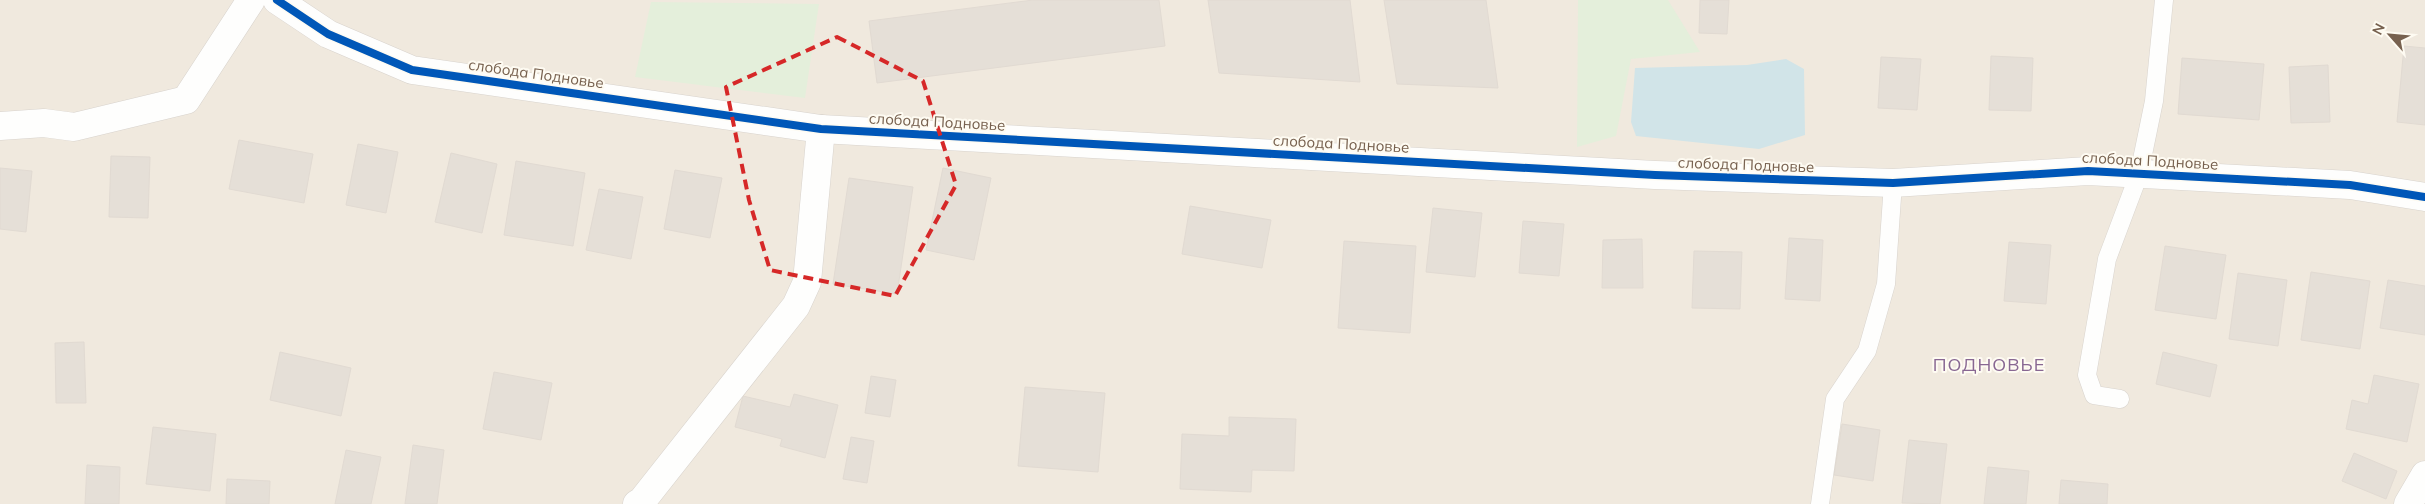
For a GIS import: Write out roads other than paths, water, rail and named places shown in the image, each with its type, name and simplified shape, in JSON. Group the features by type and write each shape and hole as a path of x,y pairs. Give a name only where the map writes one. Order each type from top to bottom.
{"street":[{"path":"0,126 44,123 74,127 186,100 251,0"},
{"name":"слобода Подновье","path":"277,0 328,34 412,70 821,129 1655,175 1892,184 2088,171 2350,185 2425,197"},
{"path":"641,503 796,306 807,282 821,129"},
{"path":"2408,504 2425,475"}],"lane":[{"path":"2120,399 2094,395 2087,375 2107,259 2139,174 2154,101 2164,0"},
{"path":"1820,504 1835,399 1867,351 1886,284 1892,184"}],"district":[{"name":"ПОДНОВЬЕ","path":"1989,365"}]}
